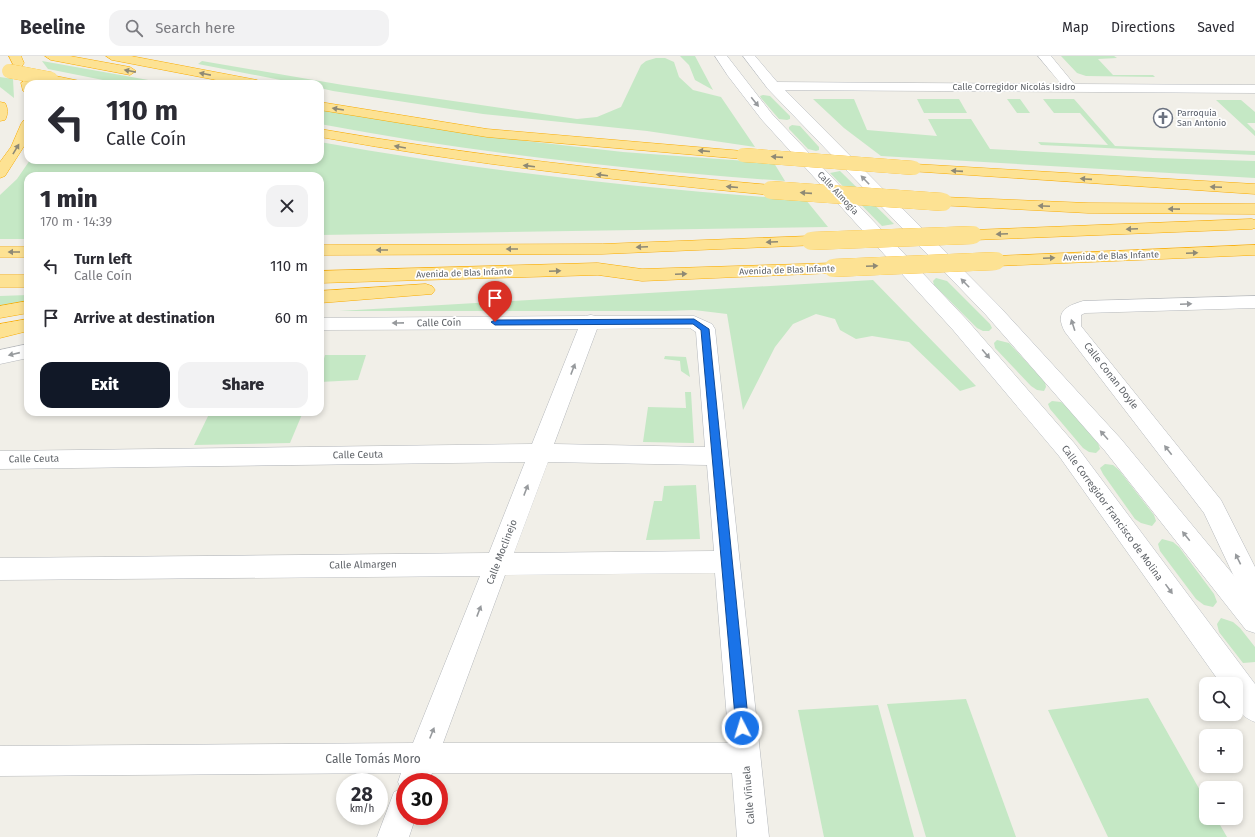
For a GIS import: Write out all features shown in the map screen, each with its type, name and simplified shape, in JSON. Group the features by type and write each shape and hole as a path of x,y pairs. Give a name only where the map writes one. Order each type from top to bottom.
{"highway":[{"path":"51,56 175,80"},
{"path":"112,56 236,80"},
{"path":"10,65 56,80"},
{"path":"324,97 481,124 641,146"},
{"path":"0,106 0,117"},
{"path":"324,107 486,133 588,143 914,168 1255,189"},
{"path":"0,173 18,147 24,133"},
{"path":"324,135 425,152 508,164 634,179 771,190 943,202 1088,208 1255,209"},
{"path":"324,250 602,248 1255,224"},
{"name":"Avenida de Blas Infante","path":"324,277 598,269 642,275 1255,250"},
{"path":"0,252 24,252"},
{"path":"324,297 394,291 601,283 642,275"},
{"path":"0,281 24,281"},
{"path":"324,288 394,291"},
{"path":"0,312 24,308"},
{"path":"0,331 24,326"}],"street":[{"name":"Calle Almogía","path":"721,56 767,117 960,325"},
{"path":"749,56 773,86 993,311 1113,445 1255,620"},
{"path":"1044,56 1070,87"},
{"name":"Calle Corregidor Nicolás Isidro","path":"743,87 1070,87 1255,89"},
{"name":"Calle Conan Doyle","path":"1255,302 1083,307 1070,312 1072,327 1213,507 1255,594"},
{"name":"Calle Coín","path":"324,324 591,321 694,322 701,325"},
{"name":"Calle Moclinejo","path":"417,770 591,321"},
{"name":"Calle Viñuela","path":"701,325 705,329 707,341 716,456 753,837"},
{"name":"Calle Corregidor Francisco de Molina","path":"960,325 1067,450 1255,708"},
{"path":"0,357 24,352"},
{"name":"Calle Ceuta","path":"0,460 541,453 716,456"},
{"name":"Calle Almargen","path":"0,569 727,562"},
{"name":"Calle Tomás Moro","path":"0,762 417,770 745,758"},
{"path":"392,837 397,825"}],"green space":[{"path":"680,56 695,56 713,90 695,80 689,65"},
{"path":"1061,56 1114,56 1117,58 1098,59 1113,75 1153,75 1155,77 1086,76 1077,73"},
{"path":"656,58 665,58 674,62 679,77 693,90 721,97 755,147 647,131 483,114 324,89 324,82 577,119 597,117 621,107 641,65 646,61"},
{"path":"42,61 149,80 103,80 48,69"},
{"path":"202,61 314,80 280,80 198,64"},
{"path":"0,77 13,79 14,98 0,87"},
{"path":"760,96 770,96 790,116 790,119 779,119 761,98"},
{"path":"813,99 854,99 867,130 937,136 928,119 971,119 990,149 1153,158 1255,161 1255,178 881,156 844,128"},
{"path":"917,99 959,99 967,113 924,113"},
{"path":"1007,99 1020,99 1030,113 1017,113"},
{"path":"1043,99 1074,99 1115,146 1255,151 1255,155 1041,145 1038,142 1108,145 1080,113 1054,113"},
{"path":"1216,100 1241,100 1255,112 1255,123 1247,123 1255,131 1255,136"},
{"path":"324,111 526,141 623,152 774,163 785,181 610,166 436,144 324,125"},
{"path":"792,125 800,126 819,147 819,150 816,151 808,149 789,129"},
{"path":"324,143 441,162 562,178 745,196 806,200 828,227 324,235 324,172 24,172 24,239 0,239 0,195 17,179 27,164 324,164"},
{"path":"840,171 894,224 882,226 830,173"},
{"path":"936,278 947,281 990,324 992,328 989,331 983,331 977,328 934,285 933,281"},
{"path":"873,280 976,386 960,391 909,342 872,336 856,339 840,330 835,319 816,314 793,324 775,347 743,410 727,314 694,310 339,311"},
{"path":"24,295 24,302 0,306 0,296"},
{"path":"997,340 1009,343 1045,382 1046,387 1044,391 1037,390 1031,386 995,348 994,343"},
{"path":"325,355 366,355 358,380 324,382"},
{"path":"665,356 686,357 690,377 681,371 680,361 664,359"},
{"path":"685,392 691,392 694,443 643,442 648,407 686,408"},
{"path":"1052,401 1061,402 1066,406 1098,443 1100,449 1096,453 1089,452 1083,448 1050,409 1048,404"},
{"path":"208,416 301,416 290,443 194,445"},
{"path":"1105,464 1113,465 1119,470 1154,515 1156,521 1152,526 1141,523 1135,519 1103,474 1100,468"},
{"path":"696,485 700,539 646,540 654,501 662,501 664,486"},
{"path":"1162,539 1173,542 1179,547 1214,594 1217,602 1213,607 1204,605 1196,599 1160,551 1158,544"},
{"path":"1221,618 1233,622 1240,628 1255,647 1255,662 1243,663 1219,632 1217,624"},
{"path":"1148,698 1199,789 1199,825 1220,825 1227,837 1108,837 1048,710"},
{"path":"966,699 1016,837 926,837 887,704"},
{"path":"878,705 914,837 824,837 798,710"}],"place":[{"name":"Parroquia San Antonio","path":"1163,118"}],"route":[{"path":"495,322 694,322 701,325 705,329 742,728"}]}
